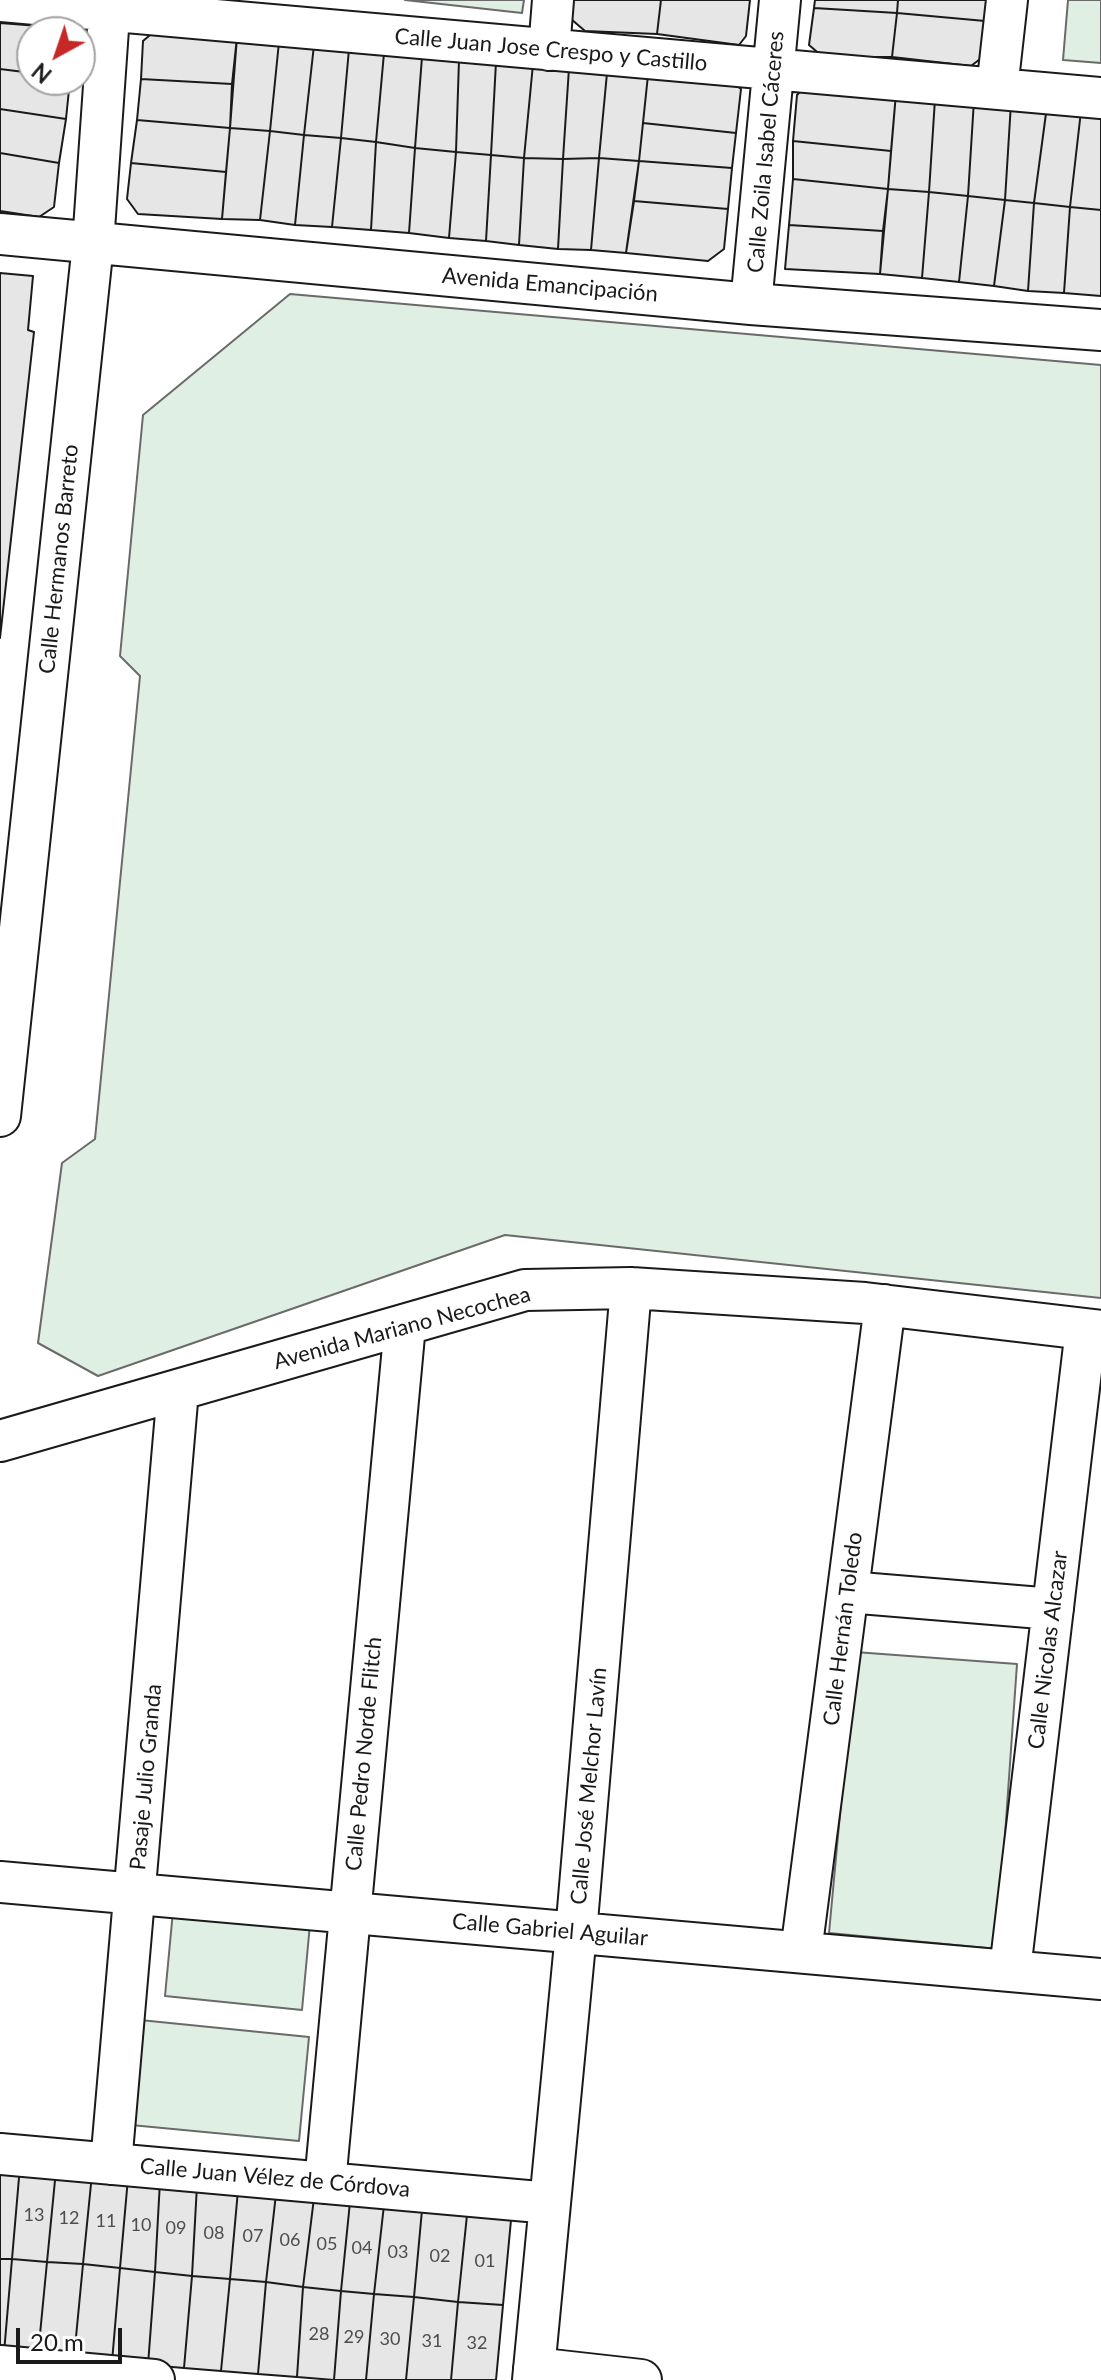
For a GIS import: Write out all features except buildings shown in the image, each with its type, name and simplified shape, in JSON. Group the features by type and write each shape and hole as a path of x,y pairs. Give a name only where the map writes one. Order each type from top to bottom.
{"street":[{"path":"549,50 553,0"},
{"name":"Calle Zoila Isabel Cáceres","path":"751,304 780,0"},
{"path":"997,89 1007,0"},
{"name":"Calle Juan Jose Crespo y Castillo","path":"0,1 338,15 549,50 1101,98"},
{"name":"Calle Hermanos Barreto","path":"0,1116 93,244 110,6"},
{"name":"Avenida Emancipación","path":"0,234 751,304 1101,330"},
{"name":"Avenida Mariano Necochea","path":"0,1441 525,1290 631,1288 885,1305 1094,1330"},
{"name":"Calle José Melchor Lavín","path":"534,2374 576,1933 631,1288"},
{"name":"Calle Hernán Toledo","path":"801,1952 885,1305"},
{"name":"Calle Pedro Norde Flitch","path":"325,2183 405,1325"},
{"name":"Calle Nicolas Alcazar","path":"1010,1970 1053,1609 1094,1330"},
{"name":"Pasaje Julio Granda","path":"111,2164 178,1390"},
{"path":"848,1592 1053,1609"},
{"name":"Calle Gabriel Aguilar","path":"0,1882 1101,1979"},
{"name":"Calle Juan Vélez de Córdova","path":"0,2154 550,2203"},
{"path":"0,2366 89,2377 154,2380"},
{"path":"534,2374 641,2380"}],"green space":[{"path":"405,0 524,0 522,13"},
{"path":"1068,0 1101,0 1101,63 1063,60"},
{"path":"290,294 1101,365 1101,1298 505,1235 98,1376 38,1343 62,1163 95,1139 140,676 120,656 143,415"},
{"path":"855,1652 1017,1664 997,1949 829,1933"},
{"path":"173,1911 310,1924 302,2010 165,1996"},
{"path":"140,2020 309,2037 299,2141 131,2125"}]}
